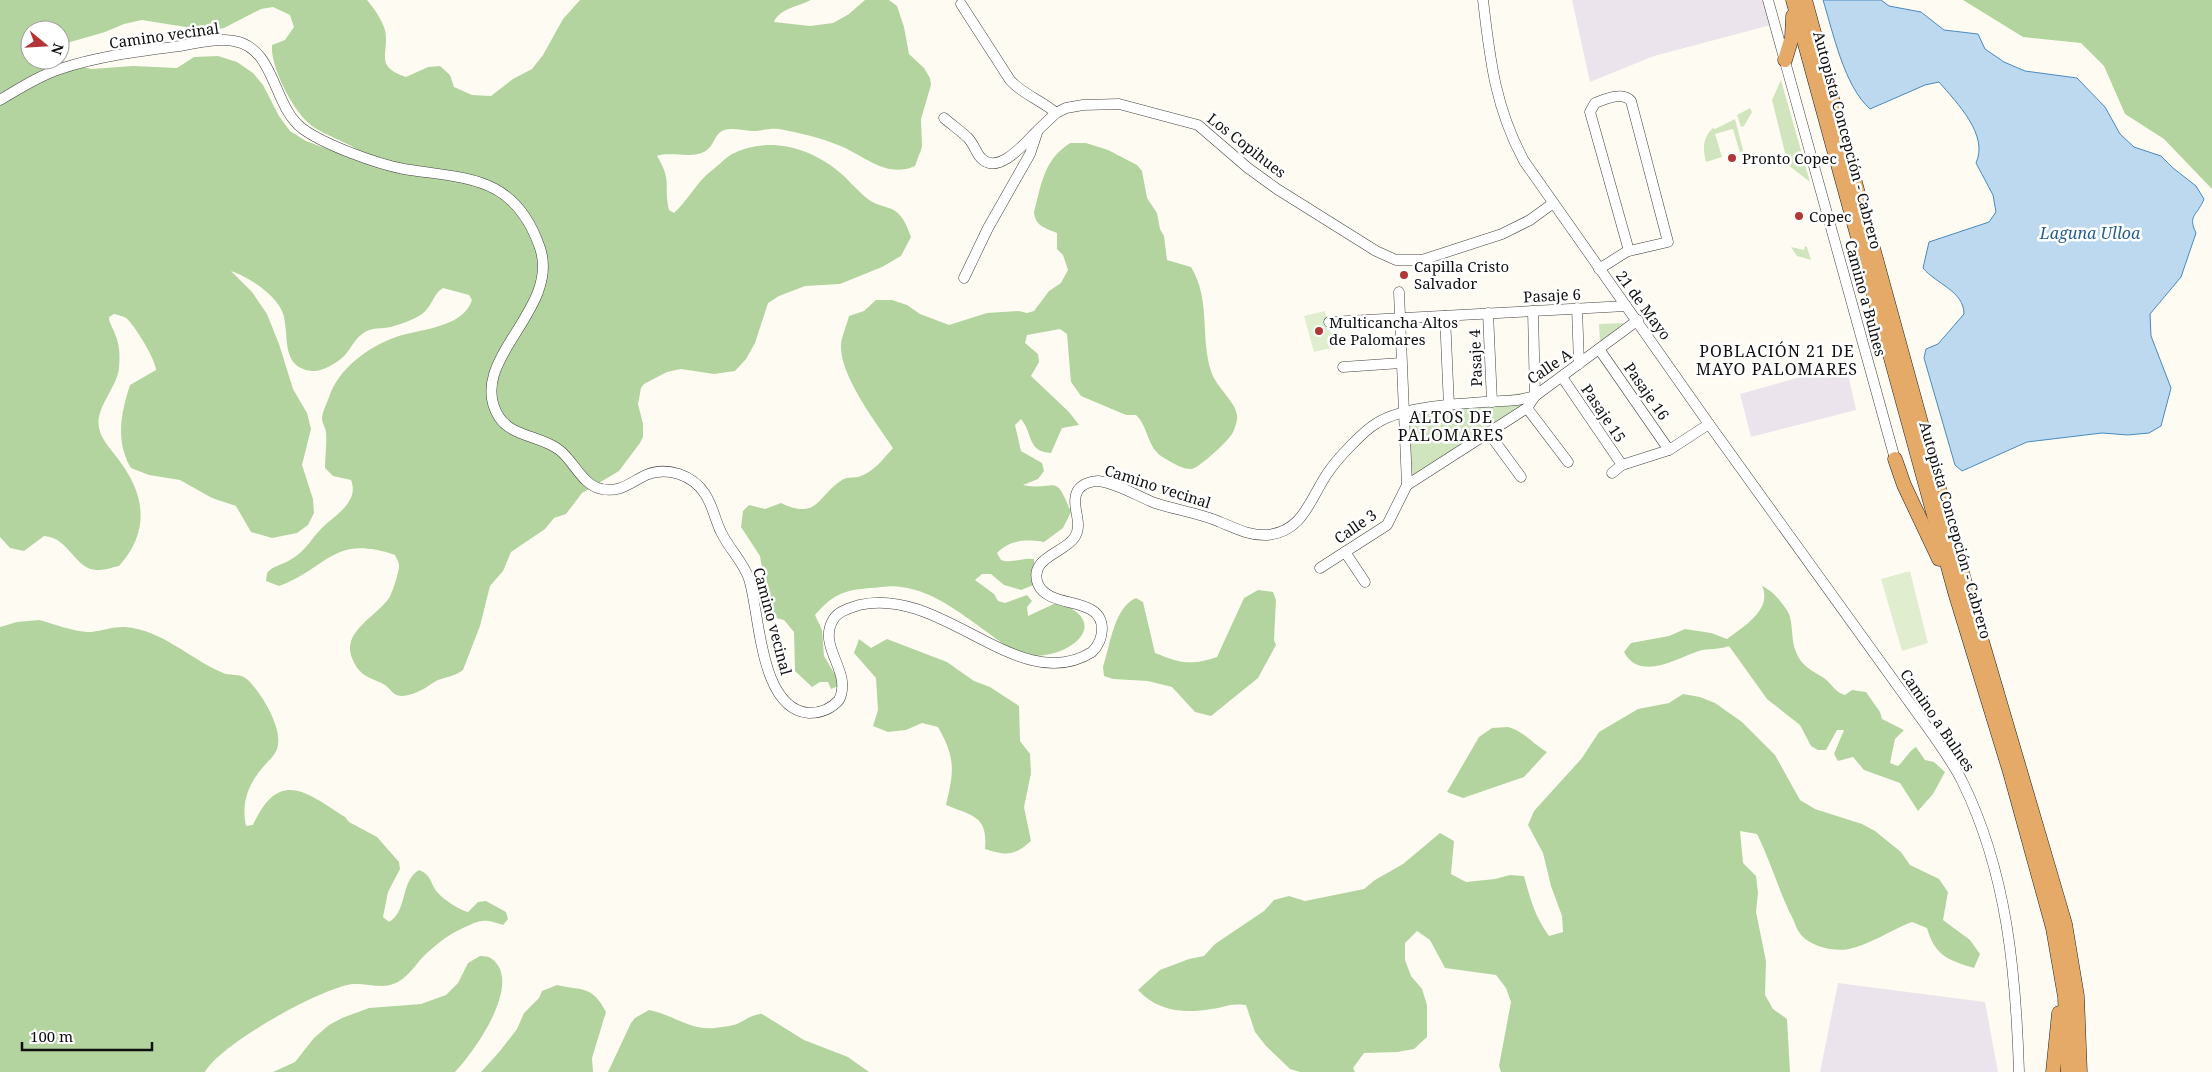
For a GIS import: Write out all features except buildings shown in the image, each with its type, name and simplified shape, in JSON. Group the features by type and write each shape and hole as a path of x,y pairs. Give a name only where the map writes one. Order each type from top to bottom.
{"highway":[{"path":"1785,60 1792,37 1793,0"},
{"name":"Autopista Concepción - Cabrero","path":"1793,0 1955,592 2010,772 2057,945 2065,997 2068,1072"},
{"name":"Autopista Concepción - Cabrero","path":"1806,0 1966,587 2065,924 2075,978 2082,1072"},
{"path":"1895,460 1904,485 1955,592"},
{"path":"2053,1072 2059,1014 2057,945"}],"street":[{"name":"21 de Mayo","path":"1483,0 1490,62 1502,114 1524,161 1552,204 1638,320 1709,424 1838,602"},
{"name":"Camino a Bulnes","path":"1768,0 1895,460"},
{"path":"961,4 1010,80 1017,88 1039,100 1056,113"},
{"name":"Camino vecinal","path":"0,100 22,86 62,68 138,52 199,43 234,41 250,47 259,55 269,71 279,98 290,115 306,131 381,163 401,168 459,176 483,182 500,191 514,204 532,228 542,254 544,271 542,284 534,301 494,372 492,394 499,417 511,428 543,441 559,450 594,487 617,489 630,485 648,474 663,472 679,474 699,486 709,501 721,532 747,574 752,590 760,640 775,686 785,702 802,712 811,713 825,710 839,700 842,679 830,644 830,626 840,613 864,604 894,604 924,610 951,622 1012,655 1031,661 1062,662 1092,652 1102,636 1098,615 1087,608 1045,592 1038,585 1037,576 1039,566 1044,559 1069,543 1076,535 1078,527 1075,500 1078,492 1084,485 1095,481 1105,483 1154,503 1216,520 1242,531 1257,535 1273,534 1291,527 1301,518 1327,474 1371,426 1404,411"},
{"path":"1600,269 1619,255 1629,251 1668,242 1631,101 1622,95 1595,103 1590,112 1629,251"},
{"name":"Los Copihues","path":"964,278 988,228 1030,154 1038,130 1056,113 1073,106 1111,103 1198,125 1248,168 1277,189 1376,251 1402,261 1429,258 1502,234 1530,220 1552,204"},
{"path":"944,118 968,138 982,159 994,163 1011,157 1038,130"},
{"name":"Calle 3","path":"1320,568 1387,524 1407,485 1399,292"},
{"name":"Pasaje 6","path":"1329,322 1626,306"},
{"path":"1577,308 1580,364"},
{"path":"1407,485 1527,408 1534,396 1533,311"},
{"name":"Pasaje 4","path":"1488,313 1492,402"},
{"path":"1446,316 1449,406"},
{"name":"Calle A","path":"1404,411 1518,400 1534,396 1638,320"},
{"name":"Pasaje 16","path":"1599,350 1669,450"},
{"path":"1344,367 1401,363"},
{"name":"Pasaje 15","path":"1562,377 1622,465"},
{"path":"1527,408 1568,462"},
{"path":"1612,472 1622,465 1669,450 1709,424"},
{"path":"1488,432 1521,477"},
{"path":"1344,552 1365,582"},
{"name":"Camino a Bulnes","path":"1838,602 1942,748 1962,781 1982,826 1997,873 2007,924 2019,1072"}],"shaded area":[{"path":"1572,0 1764,0 1771,25 1654,56 1590,82"},
{"path":"1846,364 1856,410 1751,437 1740,394"},
{"path":"1838,983 1985,1002 1998,1072 1820,1072"}],"green space":[{"path":"0,0 367,0 378,14 385,30 386,64 396,73 406,77 428,67 440,66 450,75 454,87 472,95 491,96 513,79 532,69 543,55 563,19 580,0 811,0 785,11 774,22 810,26 833,23 849,14 865,0 889,0 897,6 904,27 909,54 924,68 930,78 931,85 921,119 922,147 915,166 894,170 885,168 831,142 776,129 756,131 726,130 719,134 708,150 704,152 693,155 666,154 657,156 665,172 669,210 674,213 696,186 732,154 745,149 773,145 801,150 827,163 838,171 871,201 896,211 901,216 911,237 901,256 882,267 840,284 805,286 779,296 768,303 755,343 746,359 735,371 714,374 681,369 667,372 644,384 641,388 638,404 643,424 643,437 640,443 619,471 582,493 566,514 554,518 545,529 511,552 503,571 490,586 480,626 463,670 460,672 438,680 416,692 400,696 396,695 384,684 362,673 354,663 350,649 351,640 362,625 389,598 396,582 399,567 395,555 357,548 332,556 296,579 279,586 266,581 267,573 272,568 301,553 321,528 342,511 350,500 353,487 351,480 333,476 325,468 326,437 322,416 340,377 356,360 385,341 439,326 460,316 472,300 469,295 443,288 422,314 395,326 371,329 365,332 339,361 325,368 312,371 301,368 294,363 287,346 284,318 277,303 259,286 231,271 252,292 267,314 279,344 293,389 307,413 311,429 302,465 313,499 314,513 308,525 297,533 272,538 251,532 236,506 212,498 180,480 149,475 131,468 126,458 121,437 124,406 130,385 156,370 149,351 134,327 126,318 114,314 109,319 119,346 119,368 100,413 99,428 105,442 129,476 135,489 141,515 135,541 119,566 104,570 91,569 84,565 67,548 53,538 44,536 24,551 10,548 0,537","holes":["273,7 290,15 294,27 285,40 272,45 272,54 284,89 305,120 320,131 354,147 369,159 375,167 306,141 290,131 279,116 263,85 253,73 237,62 218,56 194,57 177,68 133,66 91,69 70,63 70,70 20,70 20,20 70,20 70,42 142,20 210,31 224,28 261,9"]},
{"path":"1963,0 2212,0 2212,189 2164,139 2125,114 2104,66 2081,43 2023,37"},
{"path":"1781,80 1810,182 1788,165 1772,100"},
{"path":"1750,108 1752,112 1744,126 1741,127 1737,115"},
{"path":"1735,119 1746,162 1743,163 1733,129 1715,134 1722,157 1706,162 1704,144 1709,132 1713,128 1715,129"},
{"path":"1070,143 1086,143 1108,150 1137,165 1142,171 1147,198 1157,213 1160,229 1164,236 1167,260 1191,267 1197,280 1203,305 1206,345 1211,371 1236,411 1237,420 1233,433 1219,448 1196,467 1188,469 1176,465 1156,452 1136,415 1126,415 1081,396 1071,382 1067,334 1060,329 1027,335 1025,343 1038,354 1039,362 1031,376 1069,412 1079,425 1062,428 1051,453 1043,452 1034,445 1021,419 1015,425 1021,451 1042,463 1044,471 1038,479 1023,485 1053,485 1057,487 1061,491 1071,512 1063,528 1044,542 1013,543 997,553 1001,560 1005,561 1034,559 1036,584 1021,590 1004,585 991,574 982,574 975,580 994,594 998,601 1005,603 1027,595 1032,601 1027,607 1028,616 1058,602 1075,610 1083,620 1084,629 1080,638 1060,651 1046,655 1026,655 1010,648 949,605 914,589 889,586 853,590 833,598 815,615 822,630 824,656 837,678 838,686 831,689 828,682 820,682 812,687 795,671 794,632 784,620 776,618 768,605 760,556 741,527 743,511 749,505 765,509 781,503 793,508 810,508 842,480 858,477 868,472 893,448 869,413 846,371 841,346 849,316 864,311 876,300 892,300 907,305 920,314 949,325 987,313 1019,311 1027,313 1034,311 1049,291 1061,283 1068,270 1063,255 1057,249 1057,233 1039,223 1034,212 1049,165 1054,157"},
{"path":"1805,246 1811,260 1797,256 1791,247 1804,250"},
{"name":"Multicancha Altos de Palomares","path":"1325,311 1335,347 1314,352 1304,316"},
{"path":"1624,323 1600,342 1599,324"},
{"path":"1538,391 1529,402 1409,481 1407,408"},
{"path":"1910,571 1928,643 1902,651 1881,579"},
{"path":"1762,586 1777,598 1789,614 1794,648 1804,665 1824,678 1842,694 1845,695 1852,690 1866,692 1880,712 1882,719 1904,730 1895,739 1890,763 1898,766 1916,747 1925,760 1934,762 1945,772 1933,794 1918,811 1900,783 1864,770 1853,757 1838,761 1834,754 1844,730 1837,730 1826,750 1818,750 1811,746 1800,725 1767,699 1729,646 1699,651 1670,662 1649,667 1631,661 1624,652 1631,643 1669,636 1685,629 1711,633 1727,639 1755,617 1760,610 1764,594"},
{"path":"1258,590 1273,592 1276,600 1274,640 1276,645 1258,678 1211,716 1195,712 1172,687 1148,681 1113,679 1104,676 1103,667 1118,618 1129,603 1136,598 1143,602 1155,653 1178,661 1199,662 1217,657 1244,598"},
{"path":"39,620 87,632 120,627 138,629 163,639 221,672 241,676 248,680 259,693 274,719 277,728 278,745 273,757 258,773 247,794 244,809 246,826 253,825 263,807 273,796 283,791 294,790 318,800 345,817 349,822 377,837 399,862 400,869 388,892 383,917 389,922 399,911 409,881 419,870 429,877 435,890 441,896 457,907 468,912 478,902 486,901 506,912 508,919 503,925 482,921 445,938 398,982 387,986 353,984 338,988 296,1006 230,1047 205,1072 0,1072 0,627 17,622"},
{"path":"859,639 871,648 887,639 947,662 974,681 990,687 1019,706 1020,741 1030,754 1031,773 1024,807 1031,841 1020,850 1005,854 985,849 984,830 981,823 971,815 946,805 951,783 952,765 948,748 938,727 922,723 906,730 888,732 873,726 878,710 876,678 854,653"},
{"path":"1683,694 1700,697 1715,703 1742,722 1775,755 1800,800 1815,809 1862,824 1875,831 1901,852 1910,865 1939,879 1948,892 1943,920 1970,940 1980,954 1974,968 1944,955 1934,945 1927,928 1912,922 1865,944 1849,949 1830,949 1812,943 1799,932 1757,834 1740,831 1743,863 1756,876 1758,893 1756,912 1766,961 1765,995 1773,1009 1787,1019 1790,1072 1501,1072 1499,1066 1511,1002 1506,988 1496,975 1445,968 1430,940 1417,931 1405,943 1405,960 1411,976 1422,989 1427,1005 1427,1037 1414,1049 1397,1052 1364,1053 1353,1068 1355,1072 1300,1072 1290,1069 1266,1046 1255,1032 1246,1005 1181,1011 1162,1007 1145,997 1138,990 1160,970 1189,959 1204,956 1215,944 1264,911 1274,900 1289,896 1305,901 1364,889 1375,880 1403,864 1440,833 1454,841 1451,874 1466,882 1495,879 1510,875 1524,876 1531,900 1544,929 1549,936 1563,932 1562,916 1551,886 1543,853 1528,825 1534,811 1582,758 1599,732 1638,709 1669,703"},
{"path":"1508,727 1520,732 1547,752 1524,777 1463,798 1447,792 1479,737 1492,728"},
{"path":"480,956 491,959 499,967 502,979 501,992 490,1022 472,1051 455,1072 273,1072 295,1062 314,1038 329,1025 342,1018 369,1008 421,1004 446,995 458,983 468,963"},
{"path":"557,985 591,993 601,1003 606,1012 592,1058 593,1072 481,1072 517,1029 524,1013 539,998 542,991"},
{"path":"649,1010 689,1025 706,1028 735,1025 752,1016 762,1014 804,1040 848,1057 869,1072 608,1072 631,1023 635,1018"}],"water":[{"name":"Laguna Ulloa","path":"1823,0 1881,0 1889,6 1921,12 1944,30 1978,34 1985,49 2004,62 2025,71 2077,78 2105,107 2120,134 2134,147 2161,156 2196,186 2204,199 2194,215 2193,222 2196,233 2181,277 2150,314 2151,336 2171,388 2161,426 2149,433 2128,435 2102,433 2027,442 1962,471 1955,465 1924,358 1926,349 1938,344 1964,314 1963,306 1948,288 1928,274 1923,268 1929,242 1989,222 1996,212 1993,195 1976,163 1979,152 1978,141 1975,131 1962,109 1939,82 1925,85 1870,109 1853,87 1846,73"}],"place":[{"name":"Pronto Copec","path":"1732,158"},
{"name":"Copec","path":"1799,216"},
{"name":"Capilla Cristo Salvador","path":"1404,275"},
{"name":"Multicancha Altos de Palomares","path":"1319,331"}],"district":[{"name":"POBLACIÓN 21 DE MAYO PALOMARES","path":"1777,360"},
{"name":"ALTOS DE PALOMARES","path":"1451,426"}]}
